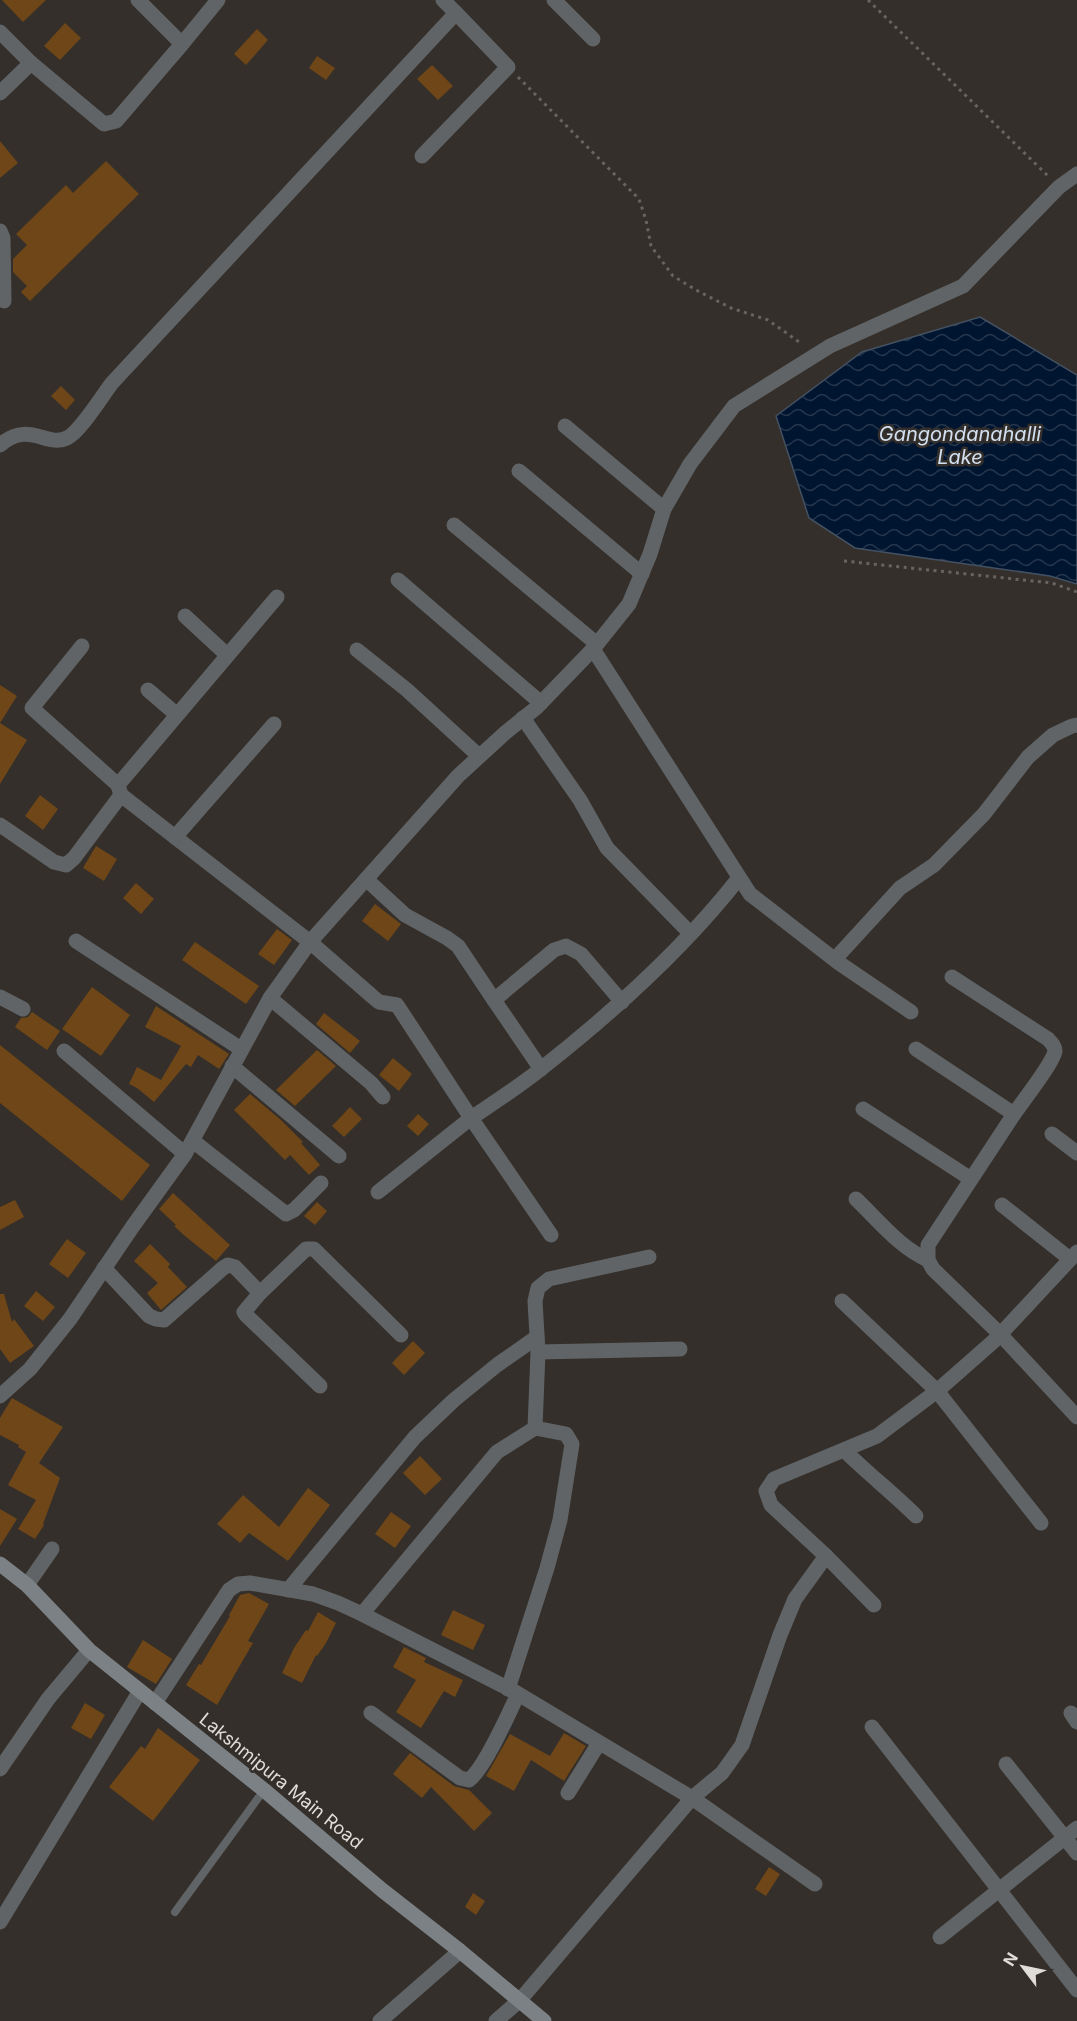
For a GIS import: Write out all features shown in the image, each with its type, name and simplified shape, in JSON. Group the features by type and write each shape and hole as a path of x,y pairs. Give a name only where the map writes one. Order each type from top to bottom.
{"main road":[{"name":"Lakshmipura Main Road","path":"0,1564 27,1585 89,1650 264,1790 382,1890 544,2021"}],"street":[{"path":"138,0 182,44"},
{"path":"0,32 32,63 104,124 116,121 218,0"},
{"path":"422,156 508,68 443,0"},
{"path":"554,0 593,39"},
{"path":"0,445 14,437 29,433 59,441 69,438 78,430 112,383 456,13"},
{"path":"0,93 32,63"},
{"path":"0,1396 30,1368 70,1319 132,1226 189,1148 270,998 309,942 458,776 542,703 595,646 629,604 642,574 664,509 690,464 734,406 830,346 963,286 1059,187 1077,174"},
{"path":"0,231 3,238 4,300"},
{"path":"566,426 664,509"},
{"path":"519,471 642,574"},
{"path":"453,525 595,646 750,894 835,960 911,1012"},
{"path":"398,580 542,703"},
{"path":"0,825 54,862 66,865 74,858 119,790 176,714 277,597"},
{"path":"184,616 226,654"},
{"path":"82,646 32,708 119,790 175,837 309,942 379,1002 397,1005 402,1010 471,1118 551,1235"},
{"path":"357,650 407,690 479,756"},
{"path":"148,690 176,714"},
{"path":"523,718 580,800 607,848 690,933"},
{"path":"175,837 273,724"},
{"path":"835,960 900,888 934,865 984,814 1028,757 1053,735 1077,725"},
{"path":"378,1192 471,1118 541,1069 622,1002 690,933 739,878"},
{"path":"366,879 405,915 458,946 541,1069"},
{"path":"76,941 241,1049"},
{"path":"494,1000 554,950 566,946 581,954 622,1002"},
{"path":"952,977 1047,1039 1054,1046 1055,1053 928,1245 928,1260 933,1269 1000,1334 1077,1418"},
{"path":"0,997 23,1009"},
{"path":"270,998 371,1083 383,1097"},
{"path":"916,1049 1014,1114"},
{"path":"64,1051 189,1148 286,1214 294,1210 321,1183"},
{"path":"232,1066 339,1156"},
{"path":"863,1109 971,1179"},
{"path":"1052,1134 1077,1153"},
{"path":"856,1199 917,1255 928,1260"},
{"path":"874,1605 771,1505 766,1491 774,1479 877,1436 937,1391 1000,1334 1074,1256 1002,1206"},
{"path":"320,1386 244,1312 260,1293 306,1249 314,1249 401,1335"},
{"path":"535,1428 538,1345 535,1301 538,1288 549,1279 648,1257"},
{"path":"104,1268 149,1316 156,1319 164,1320 228,1265 235,1268 260,1293"},
{"path":"842,1301 937,1391 1041,1523"},
{"path":"288,1590 415,1437 454,1400 497,1365 538,1345 680,1349"},
{"path":"362,1614 498,1452 535,1428 566,1434 572,1444 560,1520 513,1692 482,1764 474,1776 469,1780 460,1778 371,1713"},
{"path":"844,1450 916,1516"},
{"path":"27,1585 52,1550"},
{"path":"496,2021 520,2000 692,1798 722,1773 742,1745 780,1635 795,1599 826,1556"},
{"path":"155,1703 229,1590 238,1584 250,1583 313,1594 362,1614 513,1692 692,1798 815,1884"},
{"path":"0,1768 48,1699 89,1650"},
{"path":"0,1922 140,1691"},
{"path":"872,1727 1077,1990"},
{"path":"567,1793 599,1743"},
{"path":"1006,1764 1071,1833 1077,1853"},
{"path":"940,1937 1071,1833"},
{"path":"380,2021 460,1951"}],"lane":[{"path":"175,1912 264,1790"}],"path":[{"path":"868,0 1059,187"},
{"path":"508,68 639,199 651,246 673,276 731,308 768,320 816,354"},
{"path":"844,561 1052,583 1077,592"}],"water":[{"name":"Gangondanahalli Lake","path":"980,317 1077,375 1077,584 1050,576 855,548 809,518 776,416 862,352"}],"building":[{"path":"2,0 46,0 23,22"},
{"path":"65,23 81,38 60,60 44,46"},
{"path":"257,29 268,40 246,65 234,54"},
{"path":"317,56 335,68 326,80 309,68"},
{"path":"432,65 453,86 438,100 417,79"},
{"path":"0,141 18,163 0,178"},
{"path":"106,161 139,194 30,301 21,292 27,286 13,272 13,259 27,245 16,234 66,185 73,193"},
{"path":"61,386 75,400 66,410 51,396"},
{"path":"0,685 17,696 0,723"},
{"path":"0,723 27,740 0,784"},
{"path":"40,795 58,809 43,830 25,816"},
{"path":"96,846 117,859 104,881 83,868"},
{"path":"136,883 154,899 141,914 123,898"},
{"path":"375,904 401,924 388,941 362,921"},
{"path":"277,929 292,940 274,965 258,954"},
{"path":"195,942 259,986 246,1004 182,960"},
{"path":"92,987 130,1015 101,1056 62,1029"},
{"path":"156,1006 229,1054 219,1069 198,1055 191,1067 186,1064 154,1102 129,1084 137,1067 161,1080 181,1046 145,1027"},
{"path":"32,1012 60,1031 47,1050 15,1027 21,1018 28,1017"},
{"path":"324,1013 360,1041 350,1053 316,1024"},
{"path":"0,1045 150,1165 122,1201 0,1103"},
{"path":"317,1050 336,1066 295,1106 276,1090"},
{"path":"393,1058 412,1074 399,1091 379,1075"},
{"path":"250,1094 303,1142 301,1143 320,1165 309,1175 290,1155 285,1160 234,1110"},
{"path":"350,1107 362,1119 344,1137 332,1126"},
{"path":"418,1114 429,1124 418,1136 407,1126"},
{"path":"173,1193 230,1245 216,1261 174,1226 176,1225 159,1209"},
{"path":"15,1200 24,1217 0,1230 0,1207"},
{"path":"317,1202 327,1211 315,1225 304,1216"},
{"path":"67,1239 86,1253 68,1278 49,1264"},
{"path":"150,1244 170,1264 168,1267 187,1287 161,1310 147,1293 158,1283 134,1261"},
{"path":"36,1291 55,1307 43,1321 24,1306"},
{"path":"0,1294 4,1294 12,1322 14,1319 34,1346 10,1363 0,1349"},
{"path":"413,1341 425,1353 404,1375 392,1363"},
{"path":"12,1398 63,1427 39,1463 60,1478 44,1525 35,1539 18,1529 36,1500 8,1485 26,1452 18,1447 19,1445 0,1435 0,1418"},
{"path":"420,1456 442,1479 425,1495 403,1473"},
{"path":"308,1488 330,1505 288,1561 249,1533 240,1543 217,1524 243,1495 279,1527"},
{"path":"0,1509 17,1519 0,1546"},
{"path":"391,1512 411,1526 395,1548 375,1534"},
{"path":"249,1593 269,1604 248,1641 253,1643 217,1705 186,1685 199,1664 201,1665 240,1595"},
{"path":"453,1610 485,1625 473,1650 441,1635"},
{"path":"318,1612 336,1623 302,1683 282,1673 294,1648 306,1630 308,1631"},
{"path":"143,1640 172,1659 156,1684 127,1667"},
{"path":"404,1647 426,1658 424,1662 463,1680 455,1697 444,1691 421,1728 396,1712 416,1680 393,1667"},
{"path":"85,1703 105,1715 91,1739 71,1728"},
{"path":"158,1728 200,1760 153,1821 109,1787 141,1746 145,1749"},
{"path":"564,1733 586,1746 564,1781 531,1760 514,1791 486,1776 510,1734 550,1756"},
{"path":"410,1753 454,1786 469,1790 492,1813 474,1831 431,1787 422,1798 393,1774"},
{"path":"769,1867 780,1874 766,1896 755,1889"},
{"path":"473,1893 485,1901 476,1915 465,1907"}]}
